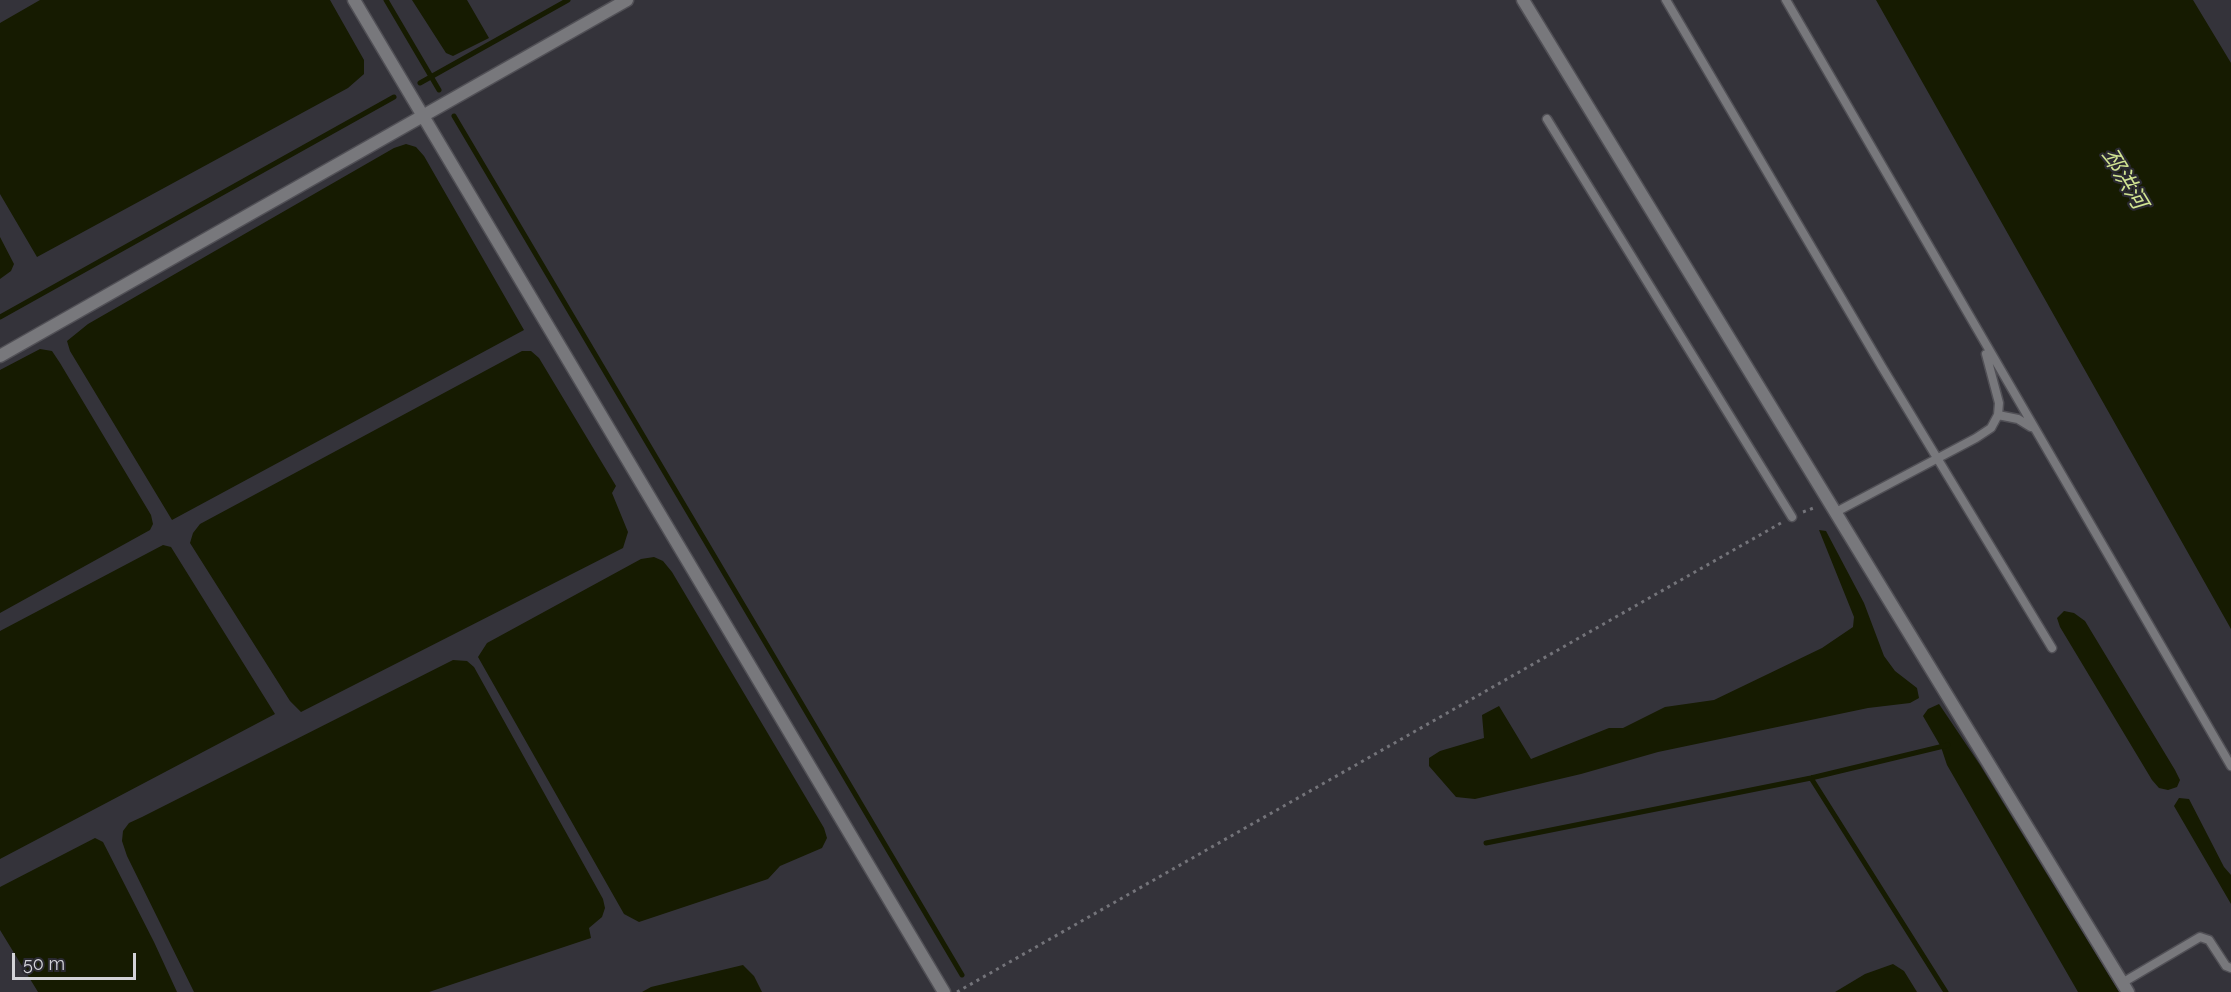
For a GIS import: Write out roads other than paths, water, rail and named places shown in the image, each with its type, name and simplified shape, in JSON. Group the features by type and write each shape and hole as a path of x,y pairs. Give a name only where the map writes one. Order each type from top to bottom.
{"street":[{"path":"354,0 944,992"},
{"path":"0,356 627,0"},
{"path":"1523,0 2125,987"}],"lane":[{"path":"1666,0 1937,459 2052,648"},
{"path":"1786,0 1983,343 2231,766"},
{"path":"1547,119 1792,517"},
{"path":"1832,507 1937,459 1991,428 1998,415 1999,403 1983,343"},
{"path":"1998,415 2018,419 2034,429"},
{"path":"2125,987 2200,937 2209,940 2226,966 2231,968"}],"water":[{"path":"40,0 330,0 364,60 364,74 348,88 37,257 0,194 0,23"},
{"path":"412,0 467,0 489,38 453,56 446,53"},
{"name":"邳洪河","path":"1876,0 2193,0 2231,63 2231,629"},
{"path":"406,144 416,147 424,156 524,330 172,520 70,351 67,341 88,324 394,148"},
{"path":"0,237 14,264 11,271 0,279"},
{"path":"40,349 52,351 60,363 151,515 153,524 150,530 0,613 0,370"},
{"path":"522,351 531,351 539,358 616,486 612,493 628,532 623,548 301,712 290,701 190,543 193,533 200,524"},
{"path":"1819,530 1826,531 1864,603 1884,656 1895,671 1917,688 1919,698 1910,703 1868,708 1658,752 1581,774 1475,799 1456,797 1429,766 1429,758 1440,751 1484,738 1482,715 1499,706 1531,759 1609,728 1623,728 1665,707 1714,700 1822,648 1853,627 1854,617"},
{"path":"163,545 171,547 275,714 0,859 0,631"},
{"path":"654,557 663,561 672,572 824,828 827,838 822,848 780,866 768,879 639,922 624,914 478,657 487,643 641,559"},
{"path":"2064,611 2074,613 2085,621 2175,770 2180,780 2177,787 2168,790 2159,788 2152,780 2060,627 2057,618"},
{"path":"453,660 467,661 474,667 603,899 605,908 602,917 589,928 591,938 429,992 194,992 127,856 122,841 123,831 129,823"},
{"path":"1939,704 1980,765 2119,992 2078,992 1947,765 1941,747 1923,716 1928,709"},
{"path":"2179,798 2189,799 2224,867 2231,875 2231,904 2174,806"},
{"path":"95,838 103,842 177,992 38,992 0,930 0,887"},
{"path":"1893,964 1904,971 1917,992 1835,992 1865,974"},
{"path":"743,965 754,976 762,992 642,992 651,987"}],"waterway":[{"path":"386,0 439,90"},
{"path":"420,83 568,0"},
{"path":"0,317 394,97"},
{"path":"454,116 962,975"},
{"path":"1486,843 1811,778 1948,745"},
{"path":"1811,778 1946,992"}]}
